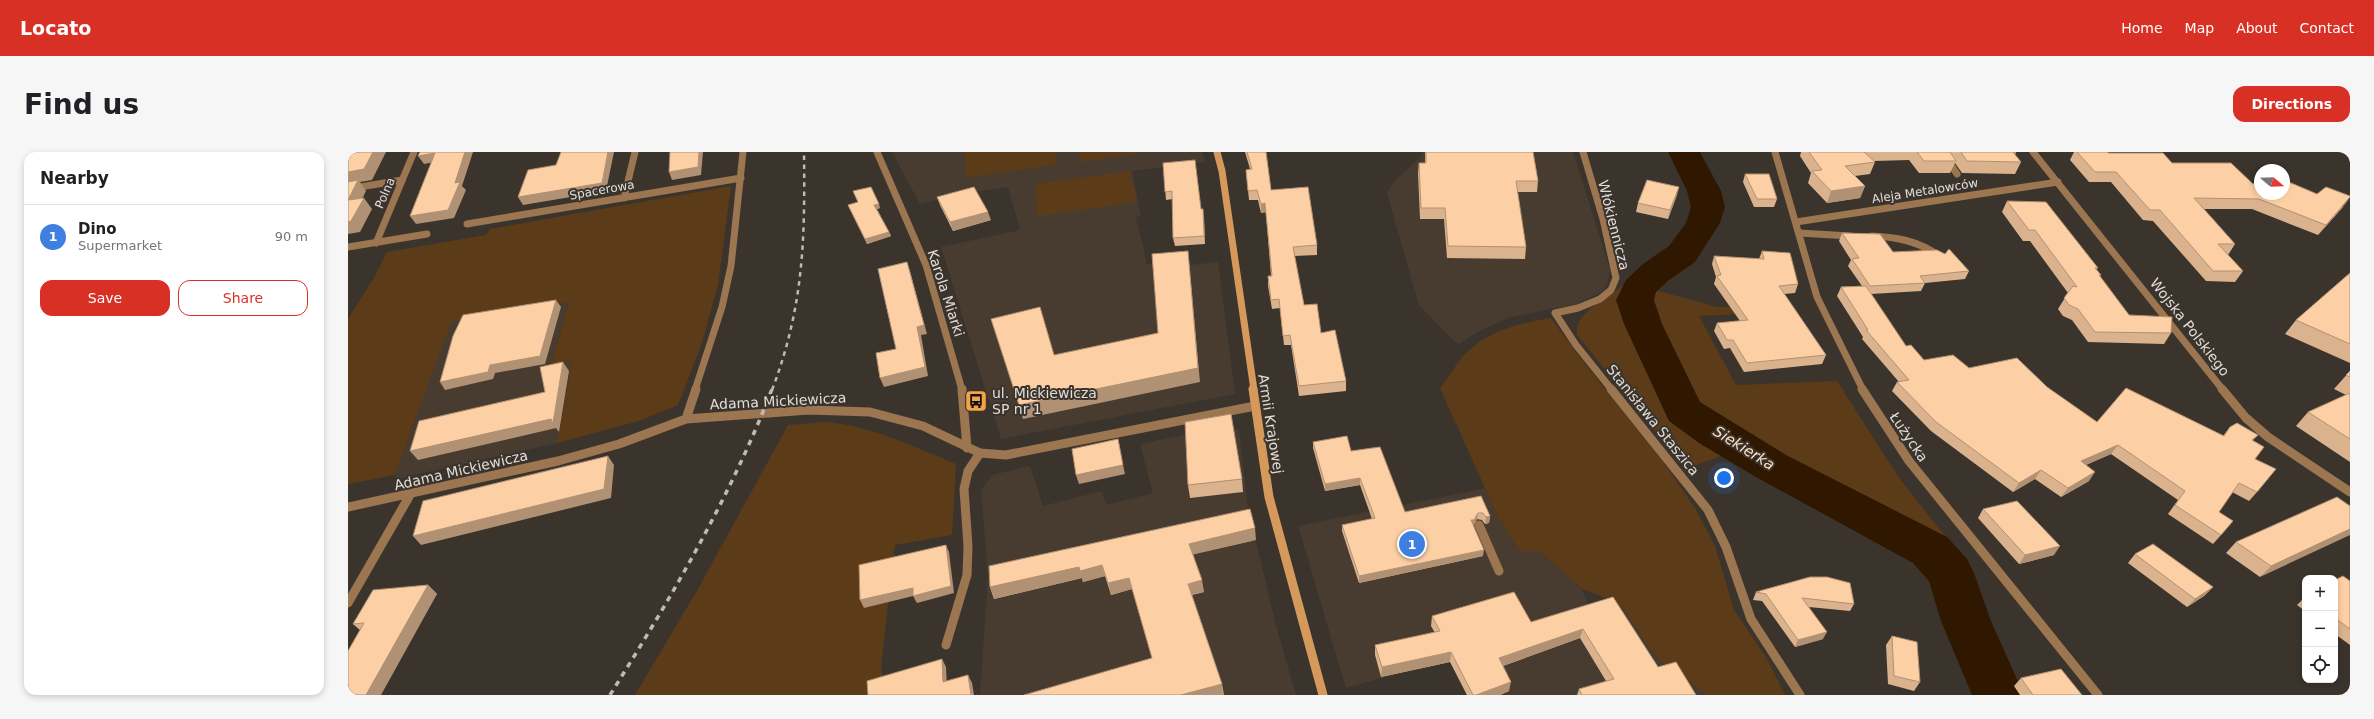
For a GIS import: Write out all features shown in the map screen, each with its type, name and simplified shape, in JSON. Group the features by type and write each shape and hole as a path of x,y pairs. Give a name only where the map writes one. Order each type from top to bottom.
{"main road":[{"name":"Armii Krajowej","path":"1217,152 1222,171 1269,497 1323,695"}],"street":[{"name":"Polna","path":"376,243 414,152"},
{"path":"624,198 635,152"},
{"path":"686,419 722,307 731,266 743,152"},
{"name":"Karola Miarki","path":"877,152 907,225 926,265 962,389 967,448"},
{"name":"Włókiennicza","path":"1555,314 1578,308 1600,299 1611,290 1616,278 1615,266 1603,219 1582,152"},
{"name":"Łużycka","path":"1775,152 1823,312 1855,378 1909,461 2098,695"},
{"path":"1942,152 1957,174"},
{"name":"Wojska Polskiego","path":"2033,152 2246,418 2268,437 2350,492"},
{"name":"Spacerowa","path":"466,224 741,178"},
{"path":"348,189 402,180"},
{"name":"Aleja Metalowców","path":"1796,222 2058,182"},
{"path":"1958,197 1966,204"},
{"path":"1898,207 1904,213"},
{"path":"1799,233 1855,236"},
{"path":"348,247 427,234"},
{"path":"1863,236 1887,237 1929,247 1940,257"},
{"name":"Stanisława Staszica","path":"1555,314 1576,345 1708,510 1726,547 1751,619 1800,695"},
{"name":"Adama Mickiewicza","path":"348,507 410,495 596,451 633,440 686,419 809,410 857,410 883,414 923,426 980,453 1006,455 1255,406"},
{"path":"946,645 964,590 967,575 965,480 971,464 980,453"},
{"path":"348,603 410,495"},
{"path":"1479,525 1499,571"}],"shaded area":[{"path":"892,152 1202,152 1205,162 1132,171 1141,216 1136,217 1147,264 1187,262 1190,265 1218,262 1235,394 1001,439 941,247 1020,230 1008,187 960,194 920,204"},
{"path":"965,152 1056,152 1058,164 966,178"},
{"path":"1079,152 1146,152 1081,162"},
{"path":"1422,152 1573,152 1610,270 1607,285 1602,292 1577,304 1510,317 1481,330 1459,344 1455,342 1419,305 1387,193 1393,183 1421,156"},
{"path":"1130,171 1137,202 1038,216 1035,184"},
{"path":"731,186 718,285 701,346 678,405 639,421 557,443 572,362 551,365 569,302 451,322 395,475 348,484 348,319 375,276 387,252 486,235 490,229"},
{"path":"1622,286 1639,340 1666,397 1688,424 1728,453 1686,469 1577,335 1577,327 1580,320 1586,313"},
{"path":"1651,289 1717,307 1750,307 1754,313 1699,316 1736,385 1837,381 1899,478 1971,569 1955,562 1911,530 1737,441 1698,412 1683,395 1668,357 1650,322 1648,307"},
{"path":"569,302 551,365 572,362 557,443 396,479 395,475 450,322"},
{"path":"1551,318 1578,355 1660,457 1695,508 1715,546 1734,610 1766,657 1785,695 1705,695 1702,690 1667,667 1650,649 1627,613 1617,603 1581,588 1539,551 1520,551 1498,517 1440,388 1463,356 1490,335 1510,327"},
{"path":"824,422 858,427 875,432 956,464 952,535 895,545 881,666 885,695 635,695 698,589 788,425"},
{"path":"1230,425 1239,430 1248,509 1277,629 1296,695 980,695 988,577 981,491 992,475 1030,466 1043,506 1102,491 1106,505 1153,493 1140,444"},
{"path":"1486,488 1498,517 1520,551 1539,551 1581,588 1592,612 1617,603 1627,613 1667,667 1702,690 1704,695 1466,695 1449,659 1346,688 1298,526"}],"building":[{"path":"348,152 373,152 364,169 348,172"},
{"path":"420,152 465,152 455,183 460,182 448,210 410,216 435,153 418,156"},
{"path":"561,152 608,152 602,183 518,197 528,170 556,165"},
{"path":"670,152 699,152 698,167 669,172"},
{"path":"1247,152 1266,152 1271,190 1308,187 1317,245 1293,247 1304,305 1317,304 1321,333 1335,330 1346,381 1299,386 1290,335 1283,336 1279,299 1271,300 1268,276 1272,276 1265,203 1261,204 1257,190 1248,191 1246,170 1252,169"},
{"path":"1426,152 1533,152 1538,181 1516,181 1526,247 1448,246 1445,208 1421,208 1419,163 1426,163"},
{"path":"1809,152 1864,152 1875,162 1845,166 1865,186 1831,191 1812,171 1822,170"},
{"path":"1917,152 1950,152 1956,161 1924,161"},
{"path":"1961,152 2013,152 2021,162 1967,161"},
{"path":"2077,152 2163,153 2172,163 2231,163 2254,183 2254,199 2194,198 2235,244 2218,244 2243,271 2213,271 2160,210 2150,210 2116,172 2095,172"},
{"path":"1195,160 1201,209 1203,209 1204,236 1173,238 1172,191 1165,192 1163,163"},
{"path":"1745,174 1769,174 1777,199 1757,199"},
{"path":"358,180 348,200 348,182"},
{"path":"1647,180 1679,187 1670,210 1638,203"},
{"path":"2290,183 2317,194 2326,187 2350,196 2326,225 2262,200 2290,200"},
{"path":"871,187 879,204 874,205 889,232 865,239 848,205 858,202 853,191"},
{"path":"974,187 988,212 950,222 937,197"},
{"path":"364,198 351,221 348,222 348,200"},
{"path":"2007,201 2046,202 2098,268 2095,268 2101,275 2099,275 2129,315 2172,317 2171,333 2095,332 2078,309 2069,305 2064,298 2073,286 2077,287 2035,230 2029,230"},
{"path":"1842,233 1880,234 1893,252 1937,250 1945,254 1949,249 1969,271 1920,276 1925,283 1870,286 1852,259 1859,258"},
{"path":"1188,251 1198,368 1019,405 991,319 1040,307 1054,355 1158,333 1152,254"},
{"path":"1762,251 1790,253 1798,284 1779,286 1826,355 1747,363 1733,340 1727,340 1717,323 1748,320 1717,276 1721,275 1714,256 1764,259"},
{"path":"907,262 924,325 917,327 925,367 880,378 876,353 896,349 878,269"},
{"path":"2350,273 2350,344 2296,320"},
{"path":"1866,286 1906,346 1911,345 1924,360 1953,355 1969,368 2017,358 2047,387 2097,422 2126,388 2224,436 2230,427 2237,423 2258,435 2252,440 2264,447 2255,459 2276,469 2257,492 2239,483 2219,512 2233,521 2221,535 2175,505 2185,491 2118,445 2081,461 2095,472 2068,488 2041,470 2019,483 1936,422 1897,382 1909,380 1866,330 1868,330 1841,287"},
{"path":"556,300 540,356 490,365 488,372 440,382 453,336 463,315"},
{"path":"563,362 553,423 551,419 410,451 419,421 545,392 540,367"},
{"path":"2350,371 2350,377 2346,375"},
{"path":"2350,393 2350,439 2308,412"},
{"path":"1231,414 1242,479 1188,485 1185,422"},
{"path":"1347,436 1351,451 1380,447 1405,512 1481,496 1490,516 1486,517 1483,513 1478,513 1474,520 1471,520 1484,550 1359,576 1342,525 1375,518 1360,478 1325,484 1313,442"},
{"path":"1118,439 1123,465 1076,475 1072,449"},
{"path":"608,456 604,489 413,536 423,501"},
{"path":"2337,497 2350,506 2350,529 2271,566 2236,542"},
{"path":"2017,501 2060,546 2025,555 1983,509"},
{"path":"1250,509 1255,528 1189,544 1202,580 1188,584 1222,684 1181,695 1024,695 1152,658 1129,578 1108,583 1102,565 1080,571 1079,567 990,587 989,566"},
{"path":"2153,544 2213,587 2195,599 2135,554"},
{"path":"946,545 951,586 913,596 913,588 860,600 859,565"},
{"path":"2343,576 2350,581 2350,629 2338,620 2338,578"},
{"path":"1810,577 1827,577 1850,583 1854,604 1802,598 1827,632 1798,640 1766,594 1756,592"},
{"path":"428,585 366,695 348,695 348,651 364,623 353,624 373,590"},
{"path":"1514,592 1531,622 1613,597 1658,667 1676,662 1696,695 1582,695 1579,689 1614,679 1583,629 1499,658 1511,682 1476,695 1473,695 1451,652 1382,667 1375,645 1440,631 1432,616"},
{"path":"1892,636 1917,642 1920,682 1894,676"},
{"path":"942,659 943,682 968,675 971,695 868,695 867,681"},
{"path":"2061,669 2082,695 2033,695 2021,678"}],"waterway":[{"name":"Siekierka","path":"1684,152 1704,191 1708,207 1703,223 1682,254 1656,272 1639,288 1635,300 1643,324 1684,411 1714,432 1771,466 1930,550 1950,573 1966,621 1998,695"}],"railway":[{"path":"772,390 791,330 800,272 804,214 804,152"},
{"path":"610,695 677,584 719,507 756,429 772,389"}],"place":[{"name":"ul. Mickiewicza SP nr 1","path":"976,401"},
{"name":"Dino","path":"1412,544"}]}
